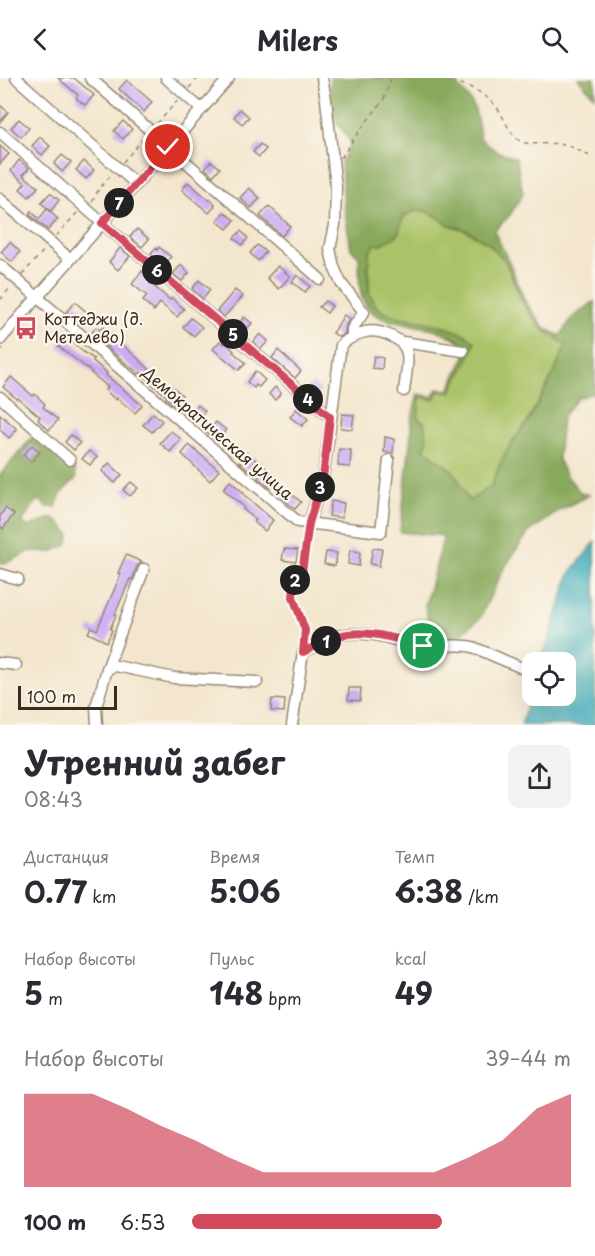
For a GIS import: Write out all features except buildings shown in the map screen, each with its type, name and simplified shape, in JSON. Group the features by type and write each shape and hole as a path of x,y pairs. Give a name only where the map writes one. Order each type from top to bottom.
{"street":[{"path":"16,78 136,184"},
{"path":"90,78 320,279"},
{"path":"166,78 201,109"},
{"path":"1,337 229,78"},
{"path":"322,78 336,187 335,225 330,249 341,283 364,312 352,329 352,337"},
{"path":"0,132 83,207 330,417"},
{"path":"0,199 70,259"},
{"name":"Демократическая улица","path":"0,265 298,522 381,532 389,460"},
{"path":"309,523 323,478 340,345 368,331 390,335 402,342 463,351"},
{"path":"402,342 407,353 404,391"},
{"path":"0,397 70,460"},
{"path":"97,725 96,707 107,669 144,569"},
{"path":"0,574 18,579"},
{"path":"292,725 303,652 339,635 381,636 423,646 473,646 522,668"},
{"path":"0,663 16,665"},
{"path":"107,669 116,666 174,678 257,682"}],"path":[{"path":"0,300 83,207 91,204 99,189 198,78"},
{"path":"333,171 384,99 391,78"},
{"path":"443,78 453,84 461,84 480,92 495,104 516,138 522,142 558,144 577,149 593,158"},
{"path":"303,652 305,630 293,597 295,576 302,572 309,523"}],"green space":[{"path":"330,78 448,78 463,91 472,104 480,138 496,151 516,158 523,194 510,215 494,231 525,301 545,328 560,336 573,317 595,301 595,392 578,398 562,417 558,459 565,474 581,493 589,495 562,509 528,533 504,568 480,618 448,645 436,643 425,606 444,536 400,532 411,422 418,394 432,397 437,389 449,390 467,346 434,329 392,322 382,318 367,306 360,288 359,256 351,249 344,206 341,163 351,143 331,113","holes":["422,210 448,224 468,231 488,243 506,262 523,303 535,320 545,331 566,345 553,375 527,423 502,460 491,486 469,501 454,472 424,449 427,442 424,422 418,419 420,397 434,400 439,391 451,392 475,342 464,334 440,325 383,312 369,293 369,252 375,244 380,245 398,235 403,217 412,212"]},
{"path":"578,78 593,78 595,97"},
{"path":"422,210 488,243 506,262 523,303 535,320 545,331 567,345 527,423 502,460 491,486 469,501 454,472 423,449 427,442 424,422 418,419 420,396 434,400 439,391 451,392 475,342 383,312 374,304 369,293 369,252 375,244 398,235 402,217"},
{"path":"35,434 75,469 76,479 63,491 56,507 47,507 38,499 22,522 28,527 51,518 60,523 70,535 67,545 51,552 31,551 0,564 0,475"}],"water":[{"path":"595,542 595,725 521,725 527,706 576,706 576,652 545,652 570,573"}],"place":[{"name":"Коттеджи (д. Метелево)","path":"26,328"}],"route":[{"path":"168,147 102,223 330,417 323,478 309,523 302,572 295,576 293,597 305,630 303,652 339,635 354,634 381,636 423,646"}]}
